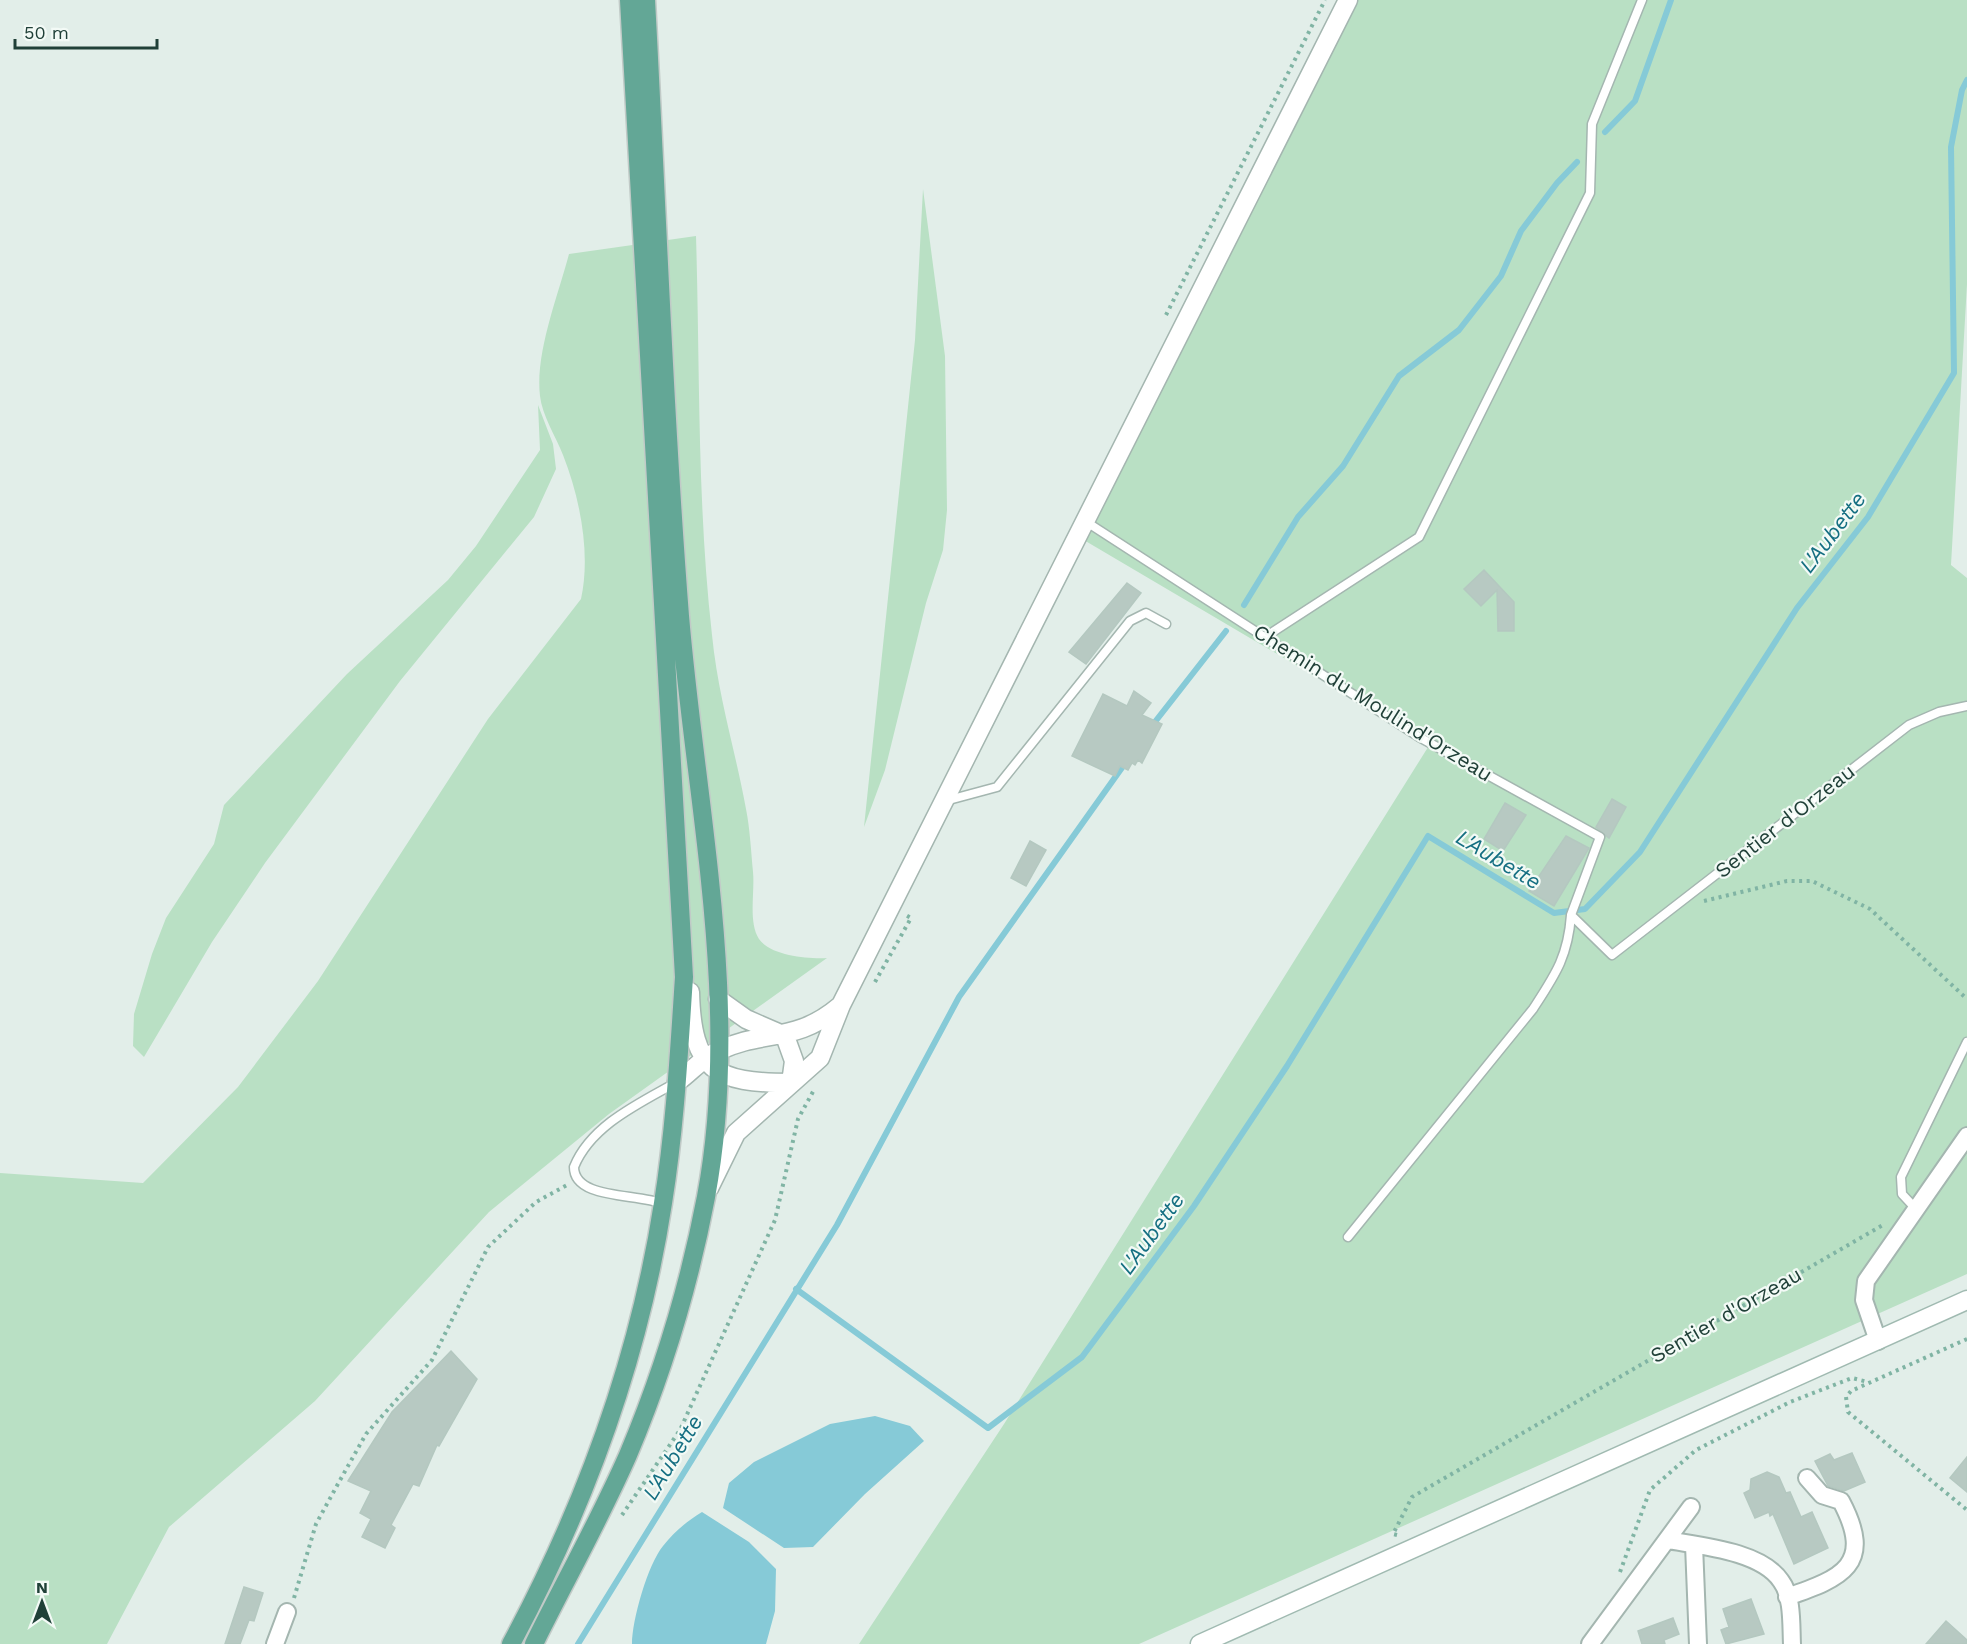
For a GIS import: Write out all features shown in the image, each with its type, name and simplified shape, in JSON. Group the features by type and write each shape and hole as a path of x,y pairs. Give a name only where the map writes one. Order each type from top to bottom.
{"main road":[{"path":"511,1644 563,1540 606,1431 636,1335 663,1204 677,1082 684,977 629,0"},
{"path":"534,1644 627,1458 656,1384 690,1271 713,1152 713,1060 718,999 716,956 680,617 646,0"}],"street":[{"path":"706,1194 732,1138 820,1058 841,1005 892,907 942,802 1348,0"},
{"path":"684,977 690,986 691,1024 695,1042 713,1060 734,1078 752,1082 791,1083"},
{"path":"718,999 746,1019 785,1036 794,1061 791,1083"},
{"path":"677,1082 748,1041 785,1036 816,1025 841,1005"},
{"path":"1878,1341 1864,1300 1866,1281 1967,1136"},
{"path":"1200,1644 1967,1300"},
{"path":"1786,1597 1830,1582 1847,1568 1856,1542 1852,1522 1841,1501 1822,1496 1807,1478"},
{"path":"1590,1644 1691,1507"},
{"path":"1667,1540 1750,1556 1781,1581 1790,1609 1792,1644"},
{"path":"1694,1545 1698,1644"},
{"path":"275,1644 286,1612"}],"lane":[{"path":"1265,637 1419,537 1590,193 1592,124 1642,0"},
{"name":"Chemin du Moulind'Orzeau","path":"1085,521 1419,737 1600,837 1572,912"},
{"path":"942,802 997,787 1130,621 1146,613 1166,624"},
{"name":"Sentier d'Orzeau","path":"1572,912 1612,955 1909,725 1939,712 1967,706"},
{"path":"1348,1237 1533,1009 1553,978 1569,943 1572,912"},
{"path":"1916,1209 1902,1194 1901,1177 1967,1042"},
{"path":"663,1204 632,1195 598,1192 582,1186 576,1180 574,1167 588,1144 618,1117 677,1082"}],"path":[{"path":"1671,909 1787,880 1812,880 1870,909 1967,999"},
{"path":"873,986 912,918 892,907"},
{"path":"620,1517 680,1430 775,1220 798,1119 821,1078"},
{"path":"286,1612 297,1592 316,1524 339,1482 366,1434 432,1360 488,1247 536,1202 576,1180"},
{"name":"Sentier d'Orzeau","path":"1393,1534 1412,1497 1885,1224"},
{"path":"1967,1339 1868,1382 1851,1391 1846,1397 1848,1412 1967,1510"},
{"path":"1619,1574 1650,1490 1696,1450 1790,1402 1852,1378 1868,1382"}],"green space":[{"path":"1355,0 1967,0 1967,284 1951,565 1967,578 1967,1274 1139,1644 859,1644 1004,1424 1430,744 1077,536"},
{"path":"923,189 945,356 947,510 943,550 926,603 885,770 864,827 915,340"},
{"path":"696,236 701,486 707,585 718,679 748,824 753,872 754,924 759,939 772,949 800,957 827,958 609,1114 489,1212 315,1401 169,1527 107,1644 0,1644 0,1173 143,1183 238,1087 318,981 488,719 581,599 585,564 579,508 563,455 543,411 539,379 544,343 569,254"},
{"path":"538,405 553,444 556,469 534,517 400,681 265,863 212,942 144,1057 133,1046 134,1014 152,954 166,918 214,844 224,805 347,674 448,580 476,546 540,450"}],"water":[{"path":"875,1416 910,1426 924,1441 865,1494 813,1547 784,1548 723,1508 729,1483 754,1462 830,1424"},
{"path":"702,1512 749,1542 776,1569 775,1611 766,1644 632,1644 642,1593 657,1554 676,1531"}],"building":[{"path":"1484,570 1514,602 1514,631 1498,631 1497,590 1481,606 1464,589"},
{"path":"1127,583 1141,593 1086,664 1069,652"},
{"path":"1134,691 1151,703 1142,715 1162,724 1142,763 1138,760 1135,765 1132,763 1128,770 1120,766 1115,776 1072,756 1103,694 1127,706"},
{"path":"1612,799 1626,807 1609,838 1596,827"},
{"path":"1505,803 1526,815 1503,851 1484,839"},
{"path":"1566,836 1589,848 1554,906 1529,891"},
{"path":"1030,841 1046,850 1026,886 1011,878"},
{"path":"451,1351 477,1379 439,1446 437,1445 419,1486 413,1484 391,1525 395,1528 385,1548 362,1537 371,1519 360,1513 371,1491 348,1481 392,1412"},
{"path":"1852,1453 1865,1482 1844,1491 1828,1486 1815,1461 1830,1454 1834,1460"},
{"path":"1967,1457 1967,1492 1950,1478"},
{"path":"1767,1472 1779,1477 1786,1493 1790,1492 1801,1517 1812,1512 1828,1548 1794,1564 1773,1514 1770,1516 1769,1512 1755,1518 1744,1493 1750,1490 1751,1479"},
{"path":"244,1587 263,1593 254,1621 249,1620 240,1644 225,1644"},
{"path":"1751,1599 1764,1634 1726,1644 1721,1630 1729,1627 1723,1609"},
{"path":"1673,1618 1679,1634 1664,1640 1665,1644 1642,1644 1638,1631"},
{"path":"1946,1621 1967,1640 1967,1644 1926,1644"}],"waterway":[{"name":"L'Aubette","path":"1605,132 1635,101 1671,0"},
{"name":"L'Aubette","path":"796,1289 988,1428 1082,1357 1194,1206 1287,1066 1428,836 1554,913 1585,909 1640,852 1797,608 1868,517 1954,373 1951,147 1962,90 1967,80"},
{"name":"L'Aubette","path":"1244,605 1298,517 1343,466 1399,376 1459,330 1501,276 1521,231 1557,183 1577,162"},
{"name":"L'Aubette","path":"1151,727 1226,631"},
{"name":"L'Aubette","path":"578,1644 837,1225 959,997 1126,762"}]}
